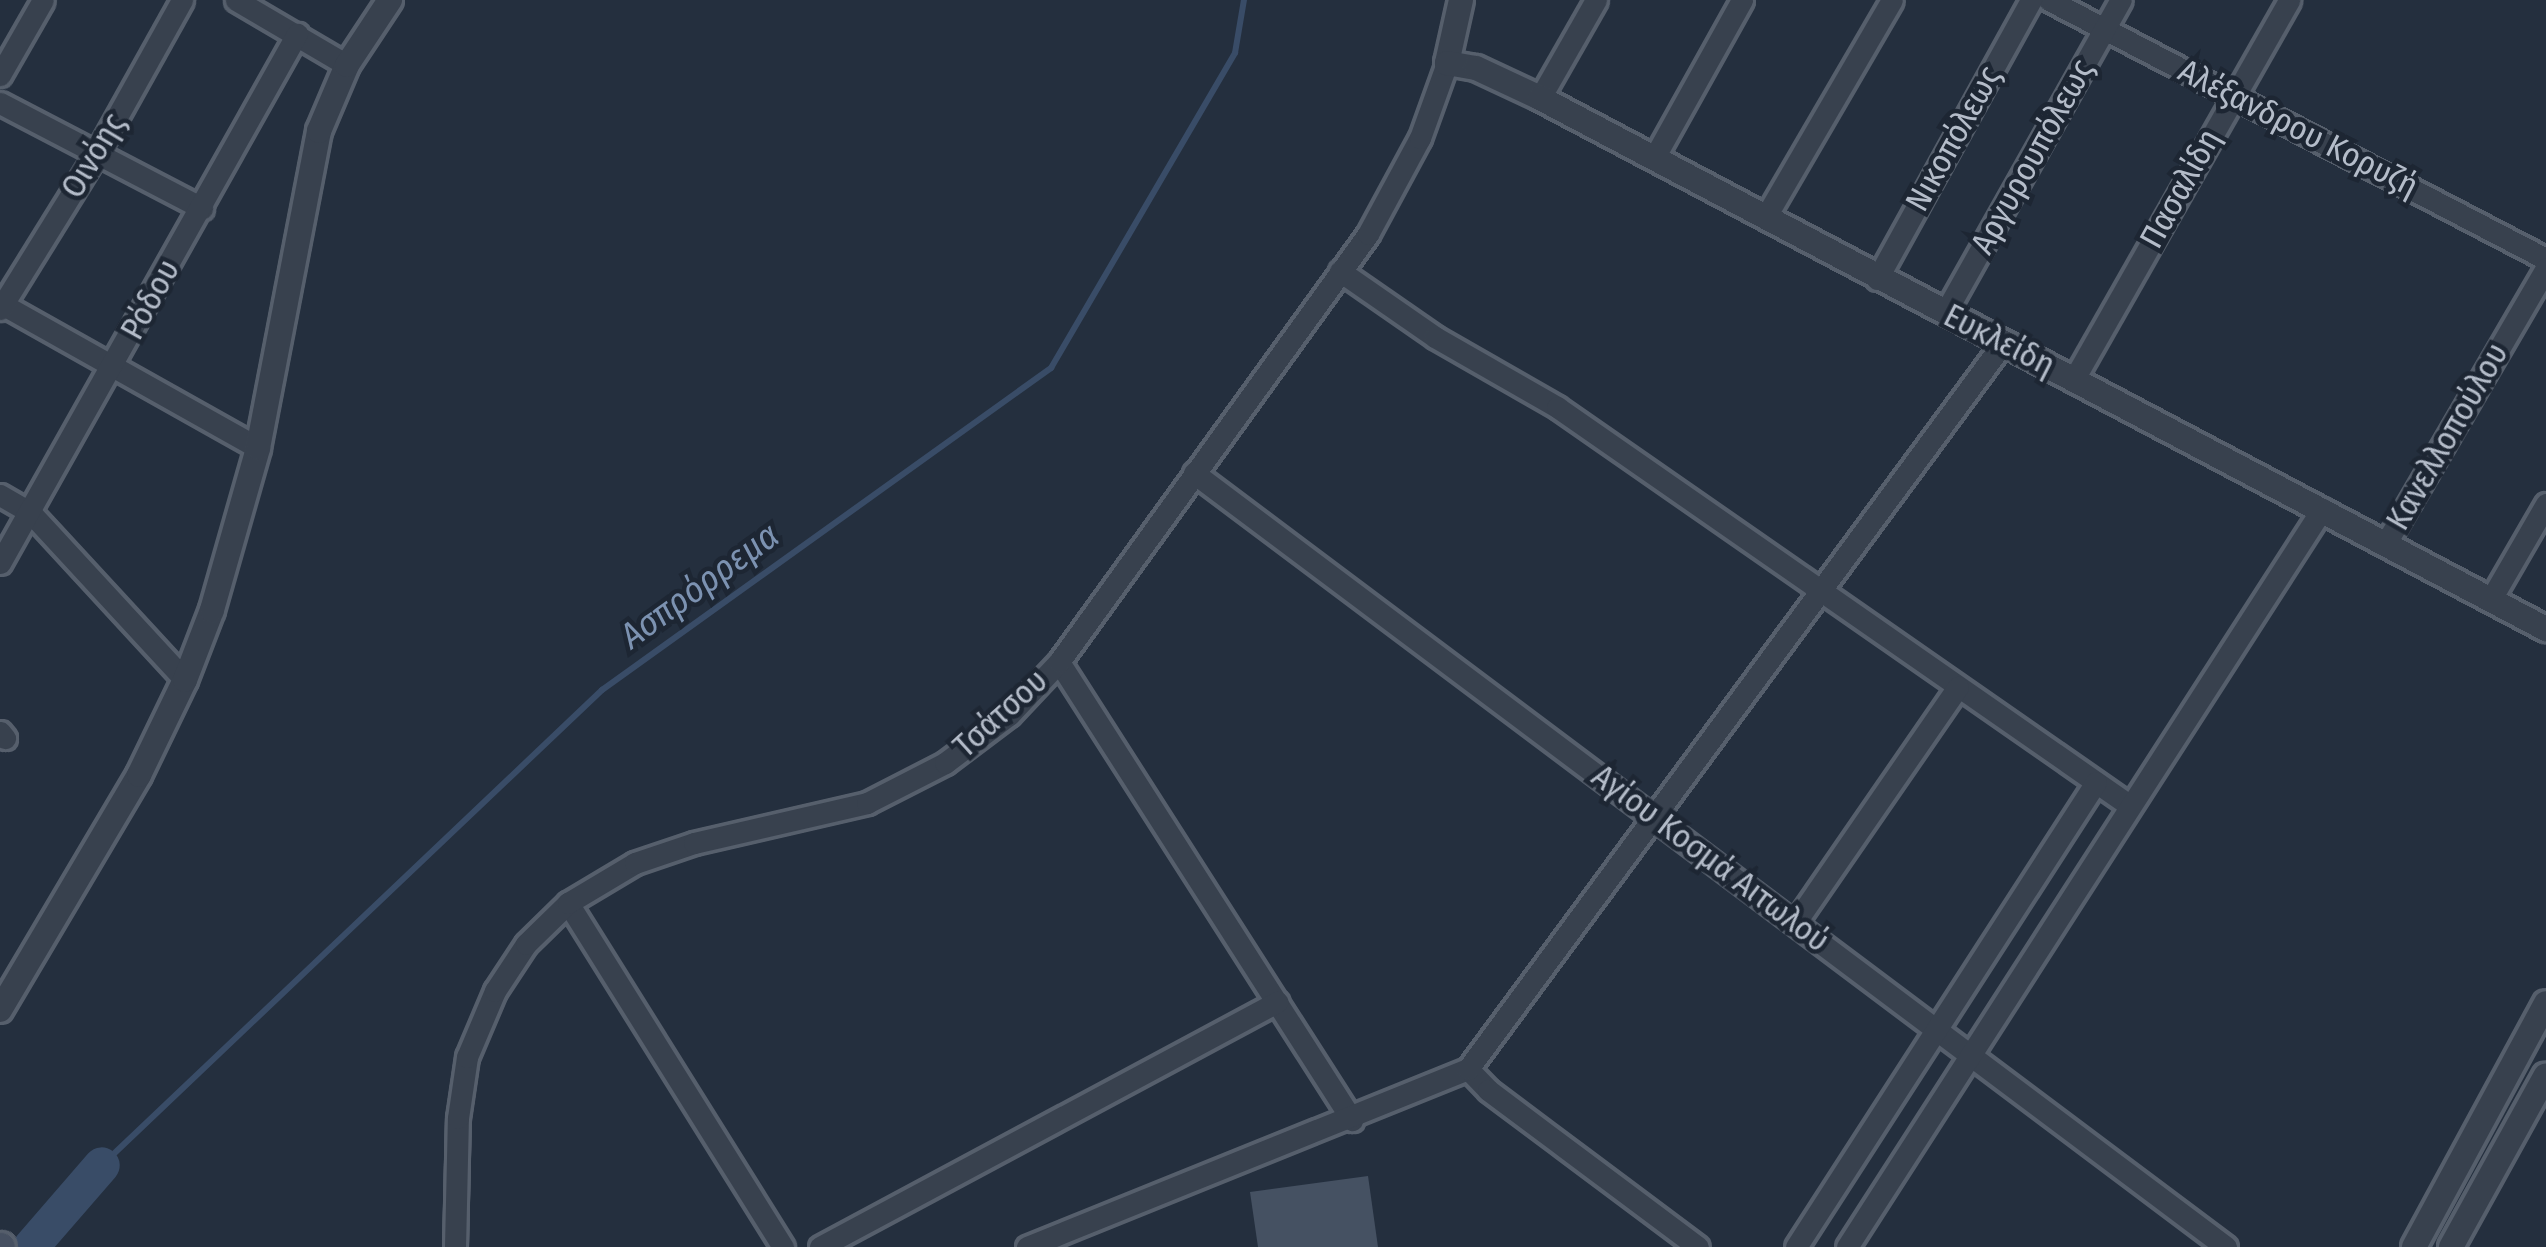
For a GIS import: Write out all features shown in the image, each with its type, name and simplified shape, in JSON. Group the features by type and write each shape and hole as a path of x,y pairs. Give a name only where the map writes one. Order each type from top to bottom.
{"street":[{"path":"0,75 43,0"},
{"name":"Οινόης","path":"1,305 98,151 182,0"},
{"path":"236,0 346,65"},
{"path":"0,1010 139,775 185,680 212,610 258,448 306,178 346,65 390,0"},
{"name":"Τσάτσου","path":"455,1247 458,1118 472,1042 509,966 568,903 665,850 820,818 893,793 990,732 1059,662 1393,196 1447,63 1461,0"},
{"path":"1540,98 1596,0"},
{"path":"1654,158 1742,0"},
{"path":"1765,218 1892,0"},
{"name":"Νικοπόλεως","path":"1876,279 2031,0"},
{"name":"Αλέξανδρου Κορυζή","path":"2049,0 2546,264"},
{"name":"Αργυρουπόλεως","path":"1945,313 2121,0"},
{"name":"Πασαλίδη","path":"2074,379 2289,0"},
{"name":"Ρόδου","path":"0,563 297,34"},
{"name":"Ευκλείδη","path":"1447,63 1476,68 1540,98 2546,629"},
{"path":"0,103 202,208"},
{"name":"Κανελλοπούλου","path":"2386,543 2546,264"},
{"path":"1340,272 1435,337 1557,407 2129,806"},
{"path":"1,305 258,448"},
{"path":"1027,1247 1352,1120 1468,1069 2003,343"},
{"name":"Αγίου Κοσμά Αιτωλού","path":"1194,473 2226,1247"},
{"path":"0,495 30,512 185,680"},
{"path":"2491,599 2546,504"},
{"path":"1847,1247 2322,508"},
{"path":"1059,662 1352,1120"},
{"path":"1795,922 1958,687"},
{"path":"1796,1247 2096,782"},
{"path":"568,903 783,1247"},
{"path":"820,1247 1277,1002"},
{"path":"2414,1247 2546,1003"},
{"path":"1468,1069 1488,1090 1698,1247"},
{"path":"2451,1247 2546,1075"}],"building":[{"path":"1368,1176 1378,1247 1258,1247 1250,1192"}],"waterway":[{"name":"Ασπρόρρεμα","path":"102,1165 602,690 1051,368 1235,53 1244,0"},
{"path":"31,1247 102,1165"}]}
